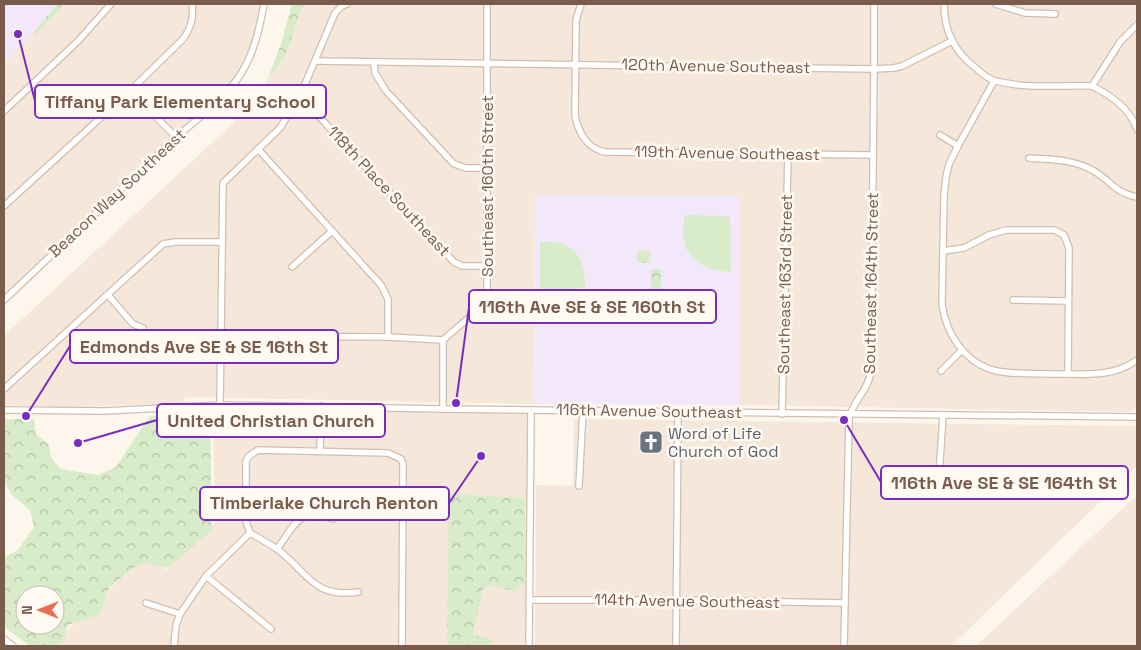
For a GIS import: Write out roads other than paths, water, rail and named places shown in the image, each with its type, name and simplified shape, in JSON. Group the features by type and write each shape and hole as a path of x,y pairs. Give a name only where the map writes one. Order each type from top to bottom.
{"street":[{"path":"4,111 78,41 110,4"},
{"path":"4,206 130,91 183,39 189,31 193,17 192,4"},
{"name":"Beacon Way Southeast","path":"4,300 176,137 225,94 236,81 247,62 259,32 264,4"},
{"name":"Southeast 160th Street","path":"444,340 487,302 487,4"},
{"path":"575,64 576,20 581,4"},
{"name":"Southeast 164th Street","path":"844,646 850,414 868,382 871,371 874,4"},
{"path":"944,4 946,27 952,41 964,59 994,81 1022,85 1092,86 1114,99 1135,118 1137,129"},
{"path":"996,4 1025,13 1055,14"},
{"path":"220,405 223,183 280,128 300,96 330,23 335,14 344,5"},
{"path":"1092,86 1120,42 1137,25"},
{"name":"120th Avenue Southeast","path":"316,61 874,69 902,66 952,41"},
{"path":"374,62 376,73 386,91 454,164 466,168 487,168"},
{"name":"119th Avenue Southeast","path":"575,64 575,116 577,126 584,140 596,150 604,152 873,155"},
{"path":"994,81 958,146 950,164 944,186 943,313 950,334 962,350 976,362 998,371 1105,374 1122,369 1137,360"},
{"path":"130,91 176,137"},
{"name":"118th Place Southeast","path":"300,96 454,262 462,266 487,266"},
{"path":"940,135 958,146"},
{"path":"258,150 385,291 388,299 388,337"},
{"name":"Southeast 163rd Street","path":"782,414 788,154"},
{"path":"1029,158 1068,161 1080,164 1096,172 1120,192 1137,197"},
{"path":"943,251 964,248 989,235 1006,230 1054,230 1064,235 1069,248 1068,374"},
{"path":"292,267 332,231"},
{"path":"4,389 163,244 175,242 222,242"},
{"path":"108,295 133,324 142,328"},
{"path":"1013,300 1068,301"},
{"path":"221,336 388,337 444,340 443,409"},
{"path":"941,371 962,350"},
{"name":"116th Avenue Southeast","path":"4,410 97,411 220,405 782,414 1137,417"},
{"path":"320,450 321,406"},
{"path":"529,646 531,410"},
{"path":"579,486 583,410"},
{"path":"676,646 678,412"},
{"path":"943,415 938,491 1061,493"},
{"path":"358,592 336,594 325,590 312,582 277,549 250,533 246,521 246,461 248,456 258,450 320,450 388,452 395,454 401,459 403,464 402,646"},
{"path":"277,549 304,516 312,513 332,519"},
{"path":"175,646 176,626 180,614 206,576 250,533"},
{"path":"206,576 271,628"},
{"name":"114th Avenue Southeast","path":"529,600 675,600 845,604"},
{"path":"146,603 180,614"},
{"path":"4,639 13,646"}],"place":[{"name":"Tiffany Park Elementary School","path":"18,34"},
{"name":"116th Ave SE & SE 160th St","path":"456,403"},
{"name":"Edmonds Ave SE & SE 16th St","path":"26,416"},
{"name":"116th Ave SE & SE 164th St","path":"844,420"},
{"name":"Word of Life Church of God","path":"651,442"},
{"name":"United Christian Church","path":"78,443"},
{"name":"Timberlake Church Renton","path":"481,456"}]}
